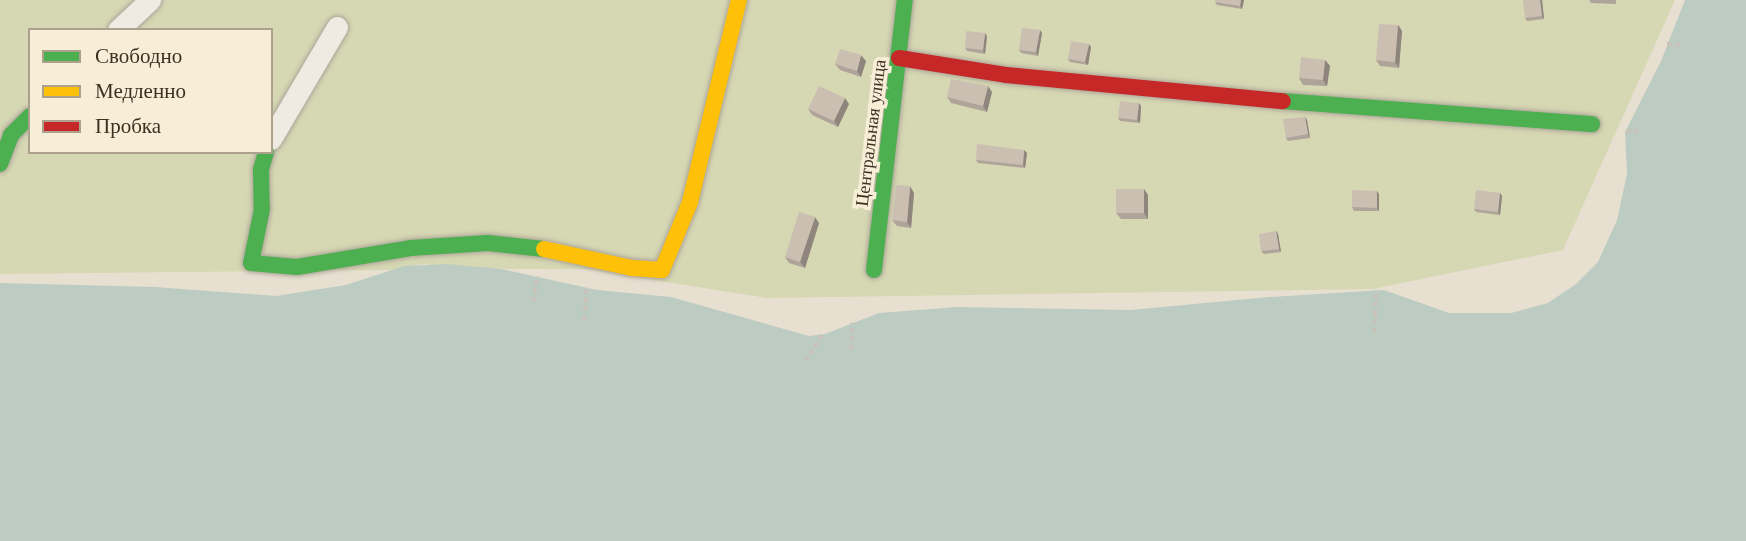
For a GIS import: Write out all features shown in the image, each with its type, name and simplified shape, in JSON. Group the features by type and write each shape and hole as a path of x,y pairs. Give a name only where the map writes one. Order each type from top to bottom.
{"street":[{"path":"120,28 150,0"},
{"path":"265,154 261,170 262,209 251,263 298,267 410,248 488,243 538,248 621,266 662,270 690,202 739,0"},
{"name":"Центральная улица","path":"874,270 905,0"},
{"path":"273,136 337,27"},
{"path":"899,58 1006,75 1196,94 1592,124"},
{"path":"0,164 11,135 28,118"}],"path":[{"path":"1667,44 1680,45"},
{"path":"1626,131 1641,131"},
{"path":"533,302 537,276"},
{"path":"584,320 586,288"},
{"path":"1374,333 1376,290"},
{"path":"851,350 852,323"},
{"path":"805,361 822,335"}],"green space":[{"path":"0,0 1675,0 1563,250 1373,289 767,298 583,269 501,269 424,264 389,270 0,274"}],"shaded area":[{"path":"1685,0 1746,0 1746,541 0,541 0,283 155,287 276,296 346,285 404,266 447,264 501,269 597,290 671,297 809,336 825,334 879,313 957,307 1130,310 1384,290 1449,313 1511,313 1548,303 1576,284 1598,262 1617,220 1627,174 1625,132 1661,61"}],"building":[{"path":"1215,0 1241,0 1240,6"},
{"path":"1523,0 1540,0 1542,16 1525,18"},
{"path":"1379,24 1398,25 1395,62 1376,60"},
{"path":"1022,28 1040,30 1036,52 1019,50"},
{"path":"966,31 985,33 983,50 965,48"},
{"path":"1071,41 1089,44 1085,62 1068,59"},
{"path":"840,49 861,55 857,71 835,64"},
{"path":"1301,57 1325,60 1323,80 1299,78"},
{"path":"951,79 988,86 983,106 947,97"},
{"path":"819,86 845,98 834,121 808,109"},
{"path":"1120,101 1139,103 1137,120 1118,118"},
{"path":"1305,117 1308,134 1286,138 1283,119"},
{"path":"977,144 1024,150 1023,165 976,160"},
{"path":"896,185 910,186 907,222 892,220"},
{"path":"1116,189 1144,189 1144,213 1116,213"},
{"path":"1352,190 1377,191 1377,208 1352,207"},
{"path":"1476,190 1500,193 1498,212 1474,209"},
{"path":"799,212 815,217 800,262 785,257"},
{"path":"1276,231 1279,249 1261,251 1259,234"}],"traffic: fast":[{"path":"874,270 905,0"},
{"path":"1283,101 1592,124"},
{"path":"0,164 11,135 28,118"},
{"path":"265,154 261,170 262,209 251,263 297,267 410,248 488,243 544,249"}],"traffic: slow":[{"path":"544,249 632,268 662,270 690,202 739,0"}],"traffic: jam":[{"path":"899,58 1006,75 1283,101"}]}
